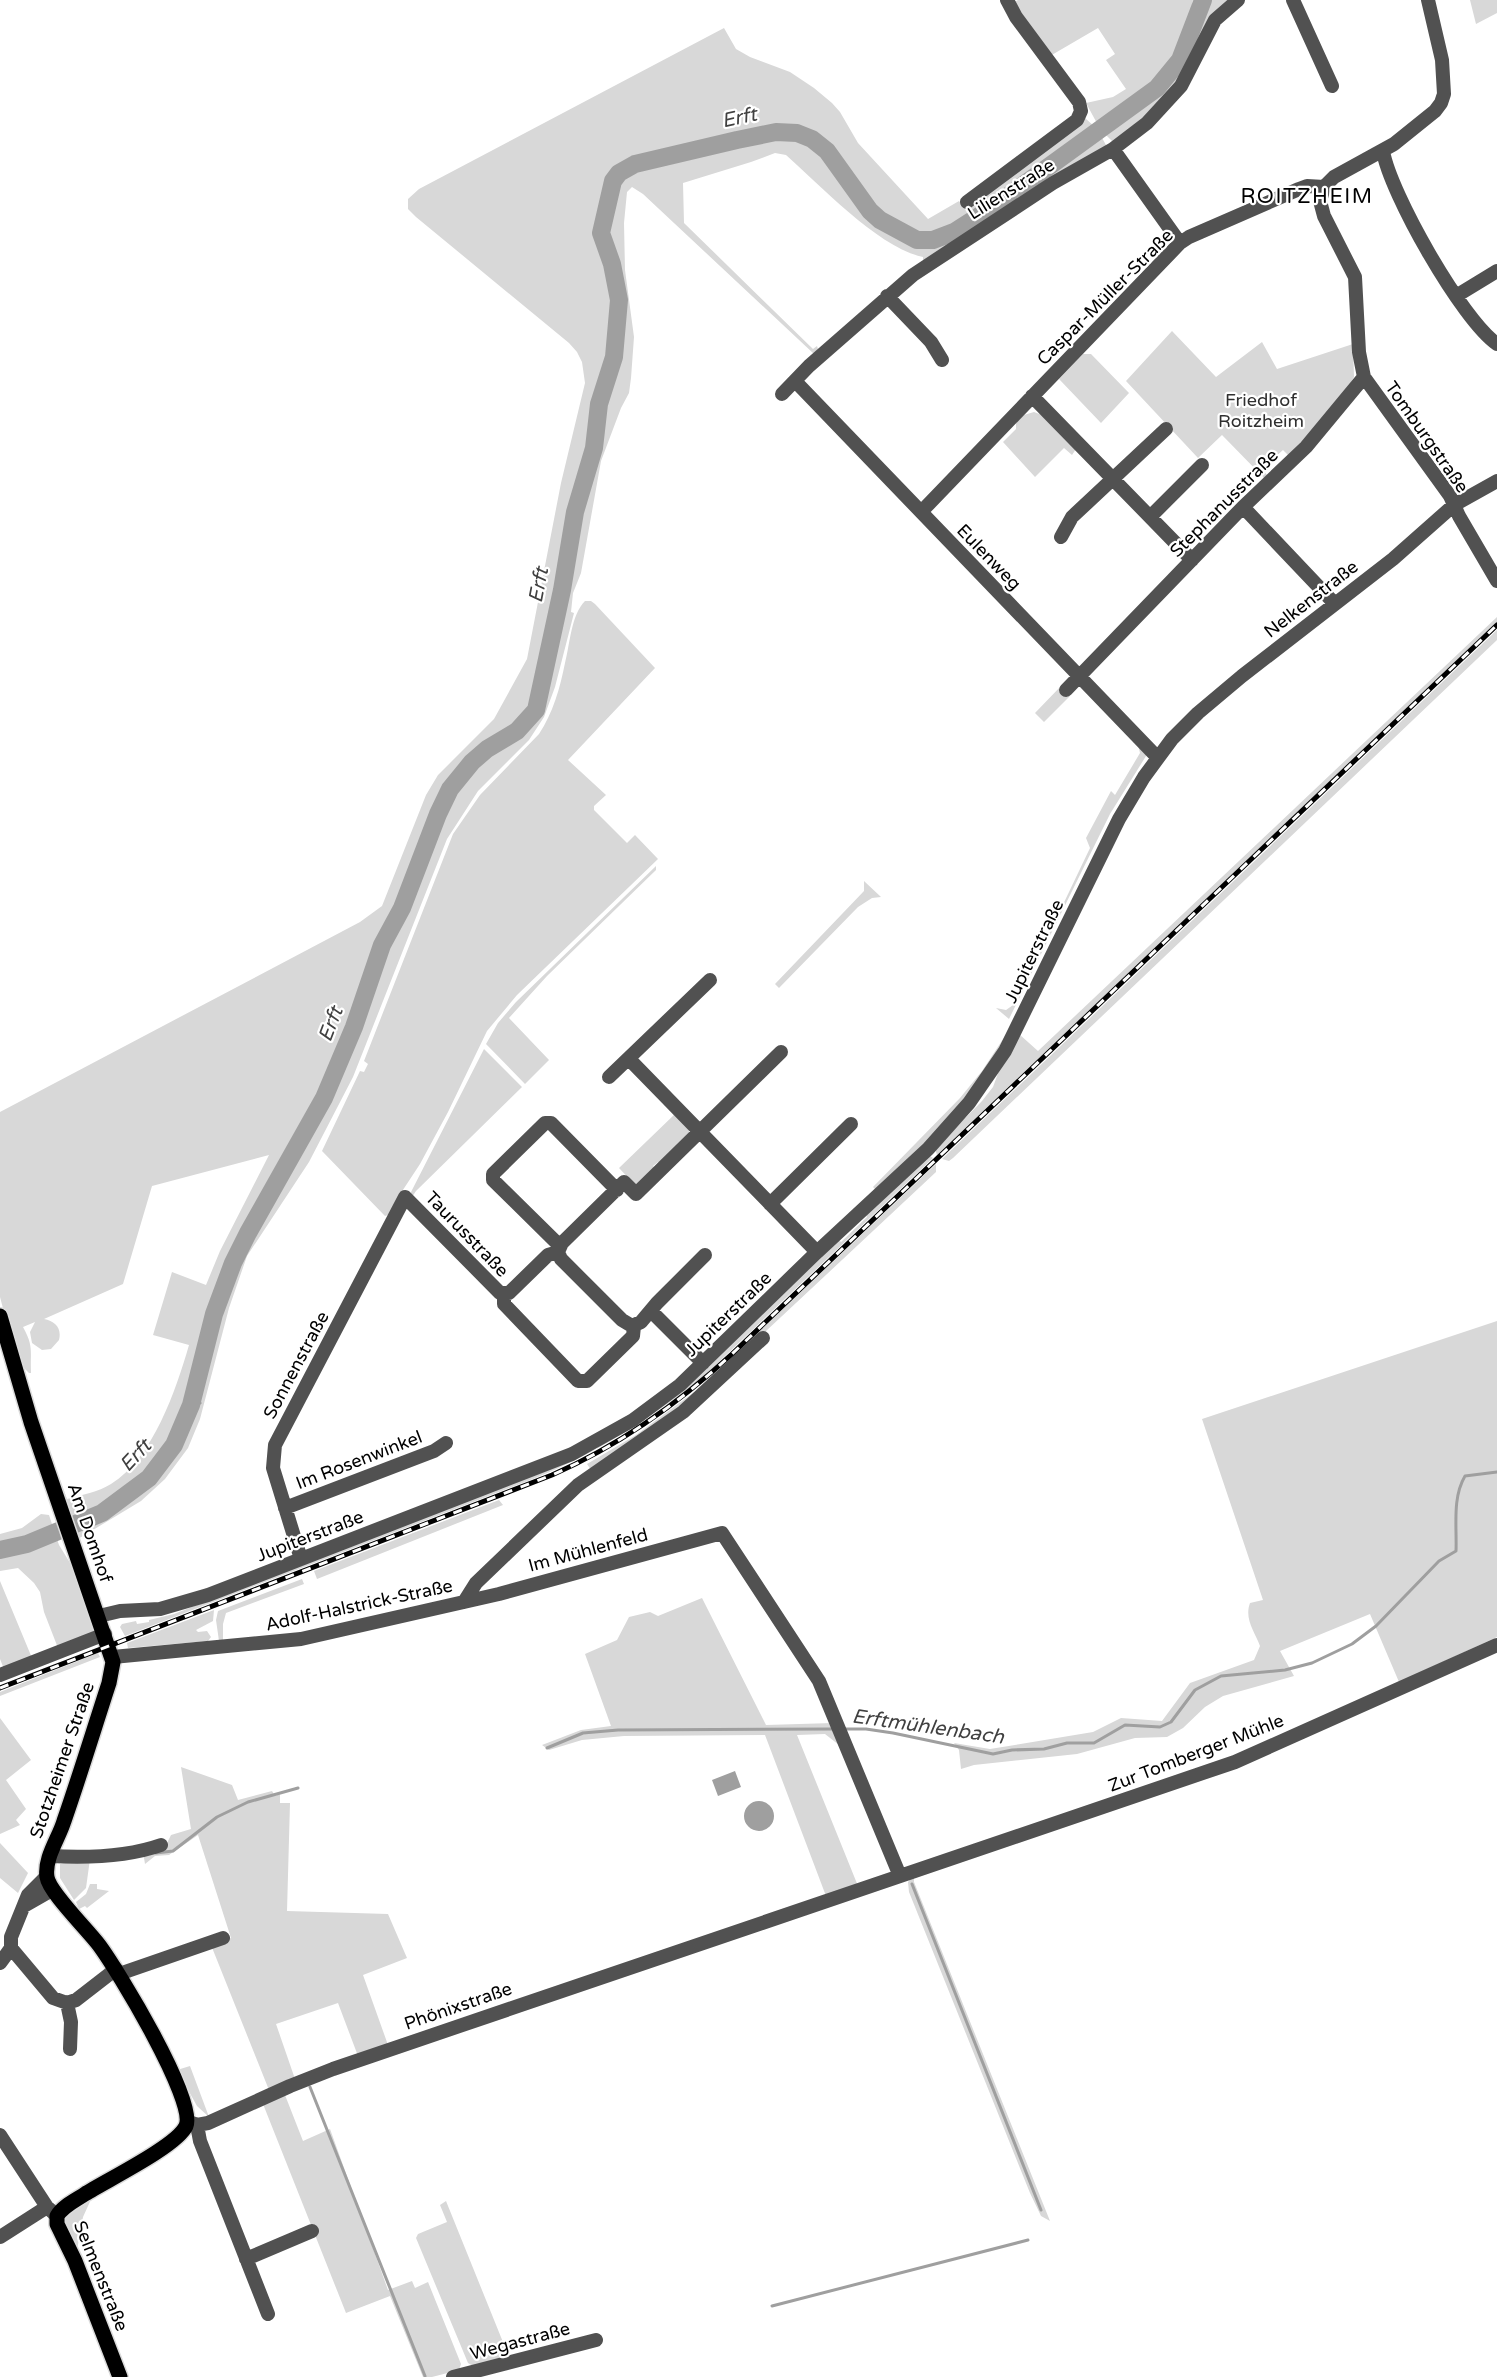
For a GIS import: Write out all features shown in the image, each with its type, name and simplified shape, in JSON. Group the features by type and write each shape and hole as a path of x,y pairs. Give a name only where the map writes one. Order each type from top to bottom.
{"main road":[{"name":"Am Domhof","path":"0,1316 31,1422 113,1657"},
{"name":"Stotzheimer Straße","path":"49,1883 47,1864 65,1819 109,1683 113,1657"},
{"path":"49,1883 118,1972 179,2087 192,2123 169,2144 72,2203 52,2211"},
{"name":"Selmenstraße","path":"52,2211 75,2262 120,2377"}],"street":[{"path":"967,202 1077,120 1081,107 1016,17 1007,0"},
{"name":"Lilienstraße","path":"782,394 887,296 953,248 1053,183 1113,149 1147,123 1174,97 1188,76 1212,25 1224,10 1238,0"},
{"path":"1293,0 1332,86"},
{"name":"Caspar-Müller-Straße","path":"921,512 1180,243 1299,189 1307,186 1324,187 1338,174 1383,151 1435,111 1443,99 1442,60 1428,0"},
{"path":"1113,149 1180,243"},
{"path":"1383,151 1385,165 1394,187 1456,296 1481,331 1497,344"},
{"path":"1324,187 1320,201 1324,216 1355,277 1359,352 1364,377"},
{"path":"1456,296 1497,271"},
{"path":"887,296 931,342 942,360"},
{"name":"Tomburgstraße","path":"1364,377 1450,496 1497,581"},
{"name":"Stephanusstraße","path":"1066,690 1243,507 1306,447 1364,377"},
{"name":"Eulenweg","path":"795,381 1158,758"},
{"path":"1032,396 1192,560"},
{"path":"1061,537 1072,518 1167,429"},
{"path":"1150,517 1202,465"},
{"name":"Nelkenstraße","path":"1158,758 1198,713 1254,666 1393,559 1454,505 1497,481"},
{"path":"1243,507 1335,604"},
{"name":"Jupiterstraße","path":"99,1617 120,1611 174,1606 301,1559 583,1449 642,1414 703,1364 817,1252 928,1149 954,1122 990,1077 1010,1042 1119,819 1158,758"},
{"path":"609,1077 710,980"},
{"path":"634,1326 622,1320 561,1258 559,1249 493,1180 493,1174 544,1123 551,1123 617,1190 624,1182 636,1194 781,1052"},
{"path":"629,1059 817,1252"},
{"path":"770,1204 851,1124"},
{"name":"Taurusstraße","path":"405,1197 500,1293 508,1293 548,1255 559,1249 617,1190"},
{"name":"Sonnenstraße","path":"301,1559 273,1468 274,1445 405,1197"},
{"name":"Taurusstraße","path":"504,1293 504,1304 578,1381 587,1381 633,1336 634,1326 652,1312 657,1303 705,1255"},
{"path":"652,1312 703,1364"},
{"name":"Adolf-Halstrick-Straße","path":"113,1657 301,1639 464,1602 476,1583 578,1485 683,1412 763,1338"},
{"name":"Im Rosenwinkel","path":"285,1508 434,1451 446,1443"},
{"name":"Im Mühlenfeld","path":"464,1602 722,1533 812,1668 900,1876"},
{"path":"0,1675 105,1635"},
{"name":"Zur Tomberger Mühle","path":"900,1876 1235,1762 1497,1645"},
{"path":"50,1856 112,1854 161,1845"},
{"name":"Phönixstraße","path":"192,2123 208,2123 333,2069 900,1876"},
{"path":"0,1963 11,1948 11,1937 28,1895 49,1883"},
{"path":"11,1948 53,1998 67,2003 76,2000 118,1972 223,1938"},
{"path":"67,2003 72,2022 70,2049"},
{"path":"192,2123 268,2314"},
{"name":"Selmenstraße","path":"0,2135 52,2211"},
{"path":"0,2236 52,2211"},
{"path":"246,2259 312,2231"},
{"name":"Wegastraße","path":"453,2377 596,2340"}],"green space":[{"path":"1018,0 1193,0 1187,28 1167,72 1099,127 1086,103 1113,97 1126,89 1106,60 1115,54 1098,28 1050,56 1014,2"},
{"path":"1210,0 1230,0 1165,100 1114,143 1104,133 1151,98 1171,77 1187,52"},
{"path":"1470,0 1497,0 1497,13 1476,24"},
{"path":"724,28 736,49 750,57 790,72 832,103 840,112 858,143 928,219 959,201 963,207 1085,118 1095,127 978,213 945,232 919,237 891,224 898,236 921,243 952,237 1021,193 1100,134 1107,147 926,261 923,257 888,242 870,229 833,199 786,155 775,153 683,183 684,223 813,349 817,346 818,349 814,354 643,194 632,187 627,192 624,223 625,270 634,337 629,393 601,461 581,573 573,593 571,612 574,613 555,687 544,717 529,740 478,791 447,839 353,1077 309,1162 247,1256 229,1308 200,1419 188,1448 165,1479 141,1501 78,1539 76,1529 110,1512 120,1497 93,1514 73,1521 69,1509 67,1510 44,1436 67,1499 111,1484 139,1458 161,1422 170,1402 189,1345 153,1335 172,1272 206,1285 220,1251 269,1155 152,1186 123,1284 44,1319 54,1323 59,1332 59,1340 51,1349 42,1350 32,1343 30,1332 35,1322 23,1327 31,1349 31,1373 29,1373 17,1361 0,1297 0,1112 360,922 382,906 426,795 438,775 494,719 527,659 561,483 585,383 582,362 569,343 416,217 408,209 408,199 419,189"},
{"name":"Friedhof Roitzheim","path":"1172,331 1216,377 1262,342 1277,369 1353,344 1354,377 1342,397 1289,456 1283,450 1262,469 1267,475 1264,478 1222,435 1198,458 1126,381"},
{"path":"1083,354 1091,354 1129,393 1101,423 1059,379"},
{"path":"1034,412 1042,415 1076,449 1072,455 1064,448 1035,477 1003,442 1016,429 1016,423 1024,415"},
{"path":"585,601 595,604 655,668 568,760 606,795 594,806 594,810 627,843 635,835 658,859 517,995 487,1031 420,1164 395,1202 391,1214 385,1216 322,1151 360,1071 364,1072 368,1064 364,1061 453,834 480,795 544,726 558,691 574,622"},
{"path":"1497,617 1497,622 937,1155 935,1149 993,1087 1000,1068 1019,1034 1038,1051"},
{"path":"1497,630 1497,640 953,1158 949,1161 942,1159"},
{"path":"1061,686 1070,696 1044,722 1035,713"},
{"path":"1138,745 1147,754 1110,814 1009,1019 996,1008 1006,1010 1016,1003 1090,848 1086,838 1111,791 1115,795 1140,753"},
{"path":"656,866 656,870 547,976 509,1018 549,1060 525,1084 486,1044 498,1023 516,1002"},
{"path":"864,881 881,897 872,898 858,907 779,988 775,984 864,891"},
{"path":"1007,1033 1008,1036 951,1119 877,1191 873,1187 960,1098 982,1071"},
{"path":"484,1049 522,1087 412,1197 410,1194"},
{"path":"676,1113 689,1129 689,1134 661,1164 658,1162 653,1166 656,1169 640,1184 634,1184 619,1168"},
{"path":"930,1156 933,1158 702,1378 662,1408 600,1447 579,1458 556,1469 533,1479 125,1636 120,1627 122,1624 136,1621 137,1624 149,1622 149,1620 174,1614 596,1449 839,1240 841,1242 867,1217 866,1215"},
{"path":"936,1164 936,1172 702,1391 591,1470 587,1464 636,1435 701,1387"},
{"path":"1497,1321 1497,1637 1399,1682 1370,1614 1280,1651 1294,1676 1223,1696 1205,1707 1183,1728 1167,1737 1135,1738 1077,1754 974,1765 961,1769 959,1750 954,1743 990,1749 1093,1732 1121,1718 1162,1721 1190,1683 1254,1660 1260,1646 1248,1614 1250,1603 1263,1600 1202,1419"},
{"path":"499,1500 503,1505 317,1579 314,1571"},
{"path":"41,1514 49,1515 59,1545 75,1571 94,1627 93,1635 58,1648 44,1612 40,1592 34,1583 18,1568 0,1571 0,1534 22,1528"},
{"path":"302,1579 304,1584 226,1613 223,1624 223,1641 219,1641 216,1620 218,1611"},
{"path":"0,1581 32,1658 4,1669 0,1659"},
{"path":"702,1598 766,1725 833,1723 839,1745 825,1734 797,1735 858,1886 826,1896 765,1735 624,1736 582,1740 549,1750 542,1745 581,1730 611,1726 585,1654 617,1640 629,1617 650,1612 658,1616"},
{"path":"214,1610 213,1621 196,1630 198,1632 207,1631 211,1637 208,1641 128,1648 127,1643"},
{"path":"98,1653 100,1657 0,1696 0,1692"},
{"path":"0,1718 31,1760 6,1780 26,1809 16,1820 20,1825 0,1834"},
{"path":"181,1767 232,1785 238,1800 272,1791 275,1796 280,1794 280,1803 290,1803 287,1911 388,1914 407,1958 363,1975 388,2045 358,2056 338,2003 276,2024 295,2079 269,2090 211,1945 231,1938 198,1835 169,1855 155,1856 145,1864 143,1852 165,1847 171,1835 191,1829"},
{"path":"0,1843 28,1873 18,1893 0,1878"},
{"path":"90,1859 86,1888 74,1900 60,1878 60,1864"},
{"path":"914,1875 914,1882 1050,2221 1041,2216 1030,2193 909,1892 908,1882"},
{"path":"90,1884 97,1884 97,1889 109,1891 87,1908 85,1906 79,1909 76,1902 86,1894"},
{"path":"190,2066 209,2117 197,2106 177,2070"},
{"path":"285,2095 303,2141 330,2129 388,2290 412,2281 415,2288 428,2282 461,2364 459,2370 423,2377 390,2296 346,2313 263,2104"},
{"path":"93,2195 83,2217 77,2250 65,2225 65,2217"},
{"path":"446,2201 509,2357 473,2366 468,2363 416,2238 418,2234 447,2222 440,2205"}],"shaded area":[{"path":"735,1771 741,1787 718,1796 712,1780"},
{"path":"759,1801 770,1805 774,1816 770,1827 759,1831 748,1827 744,1816 748,1805"}],"waterway":[{"name":"Erft","path":"0,1550 27,1544 102,1513 149,1478 174,1445 191,1405 214,1314 233,1263 324,1098 354,1027 382,945 402,908 450,789 472,762 487,749 517,731 536,710 562,590 575,512 594,448 599,404 614,357 619,300 612,264 601,233 613,181 619,173 635,164 737,140 776,132 797,133 812,139 827,151 870,211 880,220 917,240 933,240 954,232 993,207 1157,88 1180,60 1203,0"},
{"path":"195,1393 200,1403"},
{"name":"Erftmühlenbach","path":"842,1729 866,1729 893,1733 993,1754 1012,1750 1044,1749 1067,1743 1094,1743 1125,1725 1160,1727 1171,1722 1195,1690 1221,1676 1285,1670 1312,1663 1352,1644 1376,1626 1439,1561 1456,1551 1458,1494 1465,1476 1497,1472"},
{"name":"Erftmühlenbach","path":"547,1748 583,1733 618,1730 836,1729"},
{"name":"Erftmühlenbach","path":"156,1853 173,1851 217,1817 248,1802 298,1788"},
{"path":"912,1884 1041,2210"},
{"path":"310,2087 425,2376"},
{"path":"772,2306 1028,2240"}],"railway":[{"path":"0,1688 552,1475 625,1437 647,1422 691,1390 732,1354 1497,625"}],"district":[{"name":"ROITZHEIM","path":"1307,196"}]}
